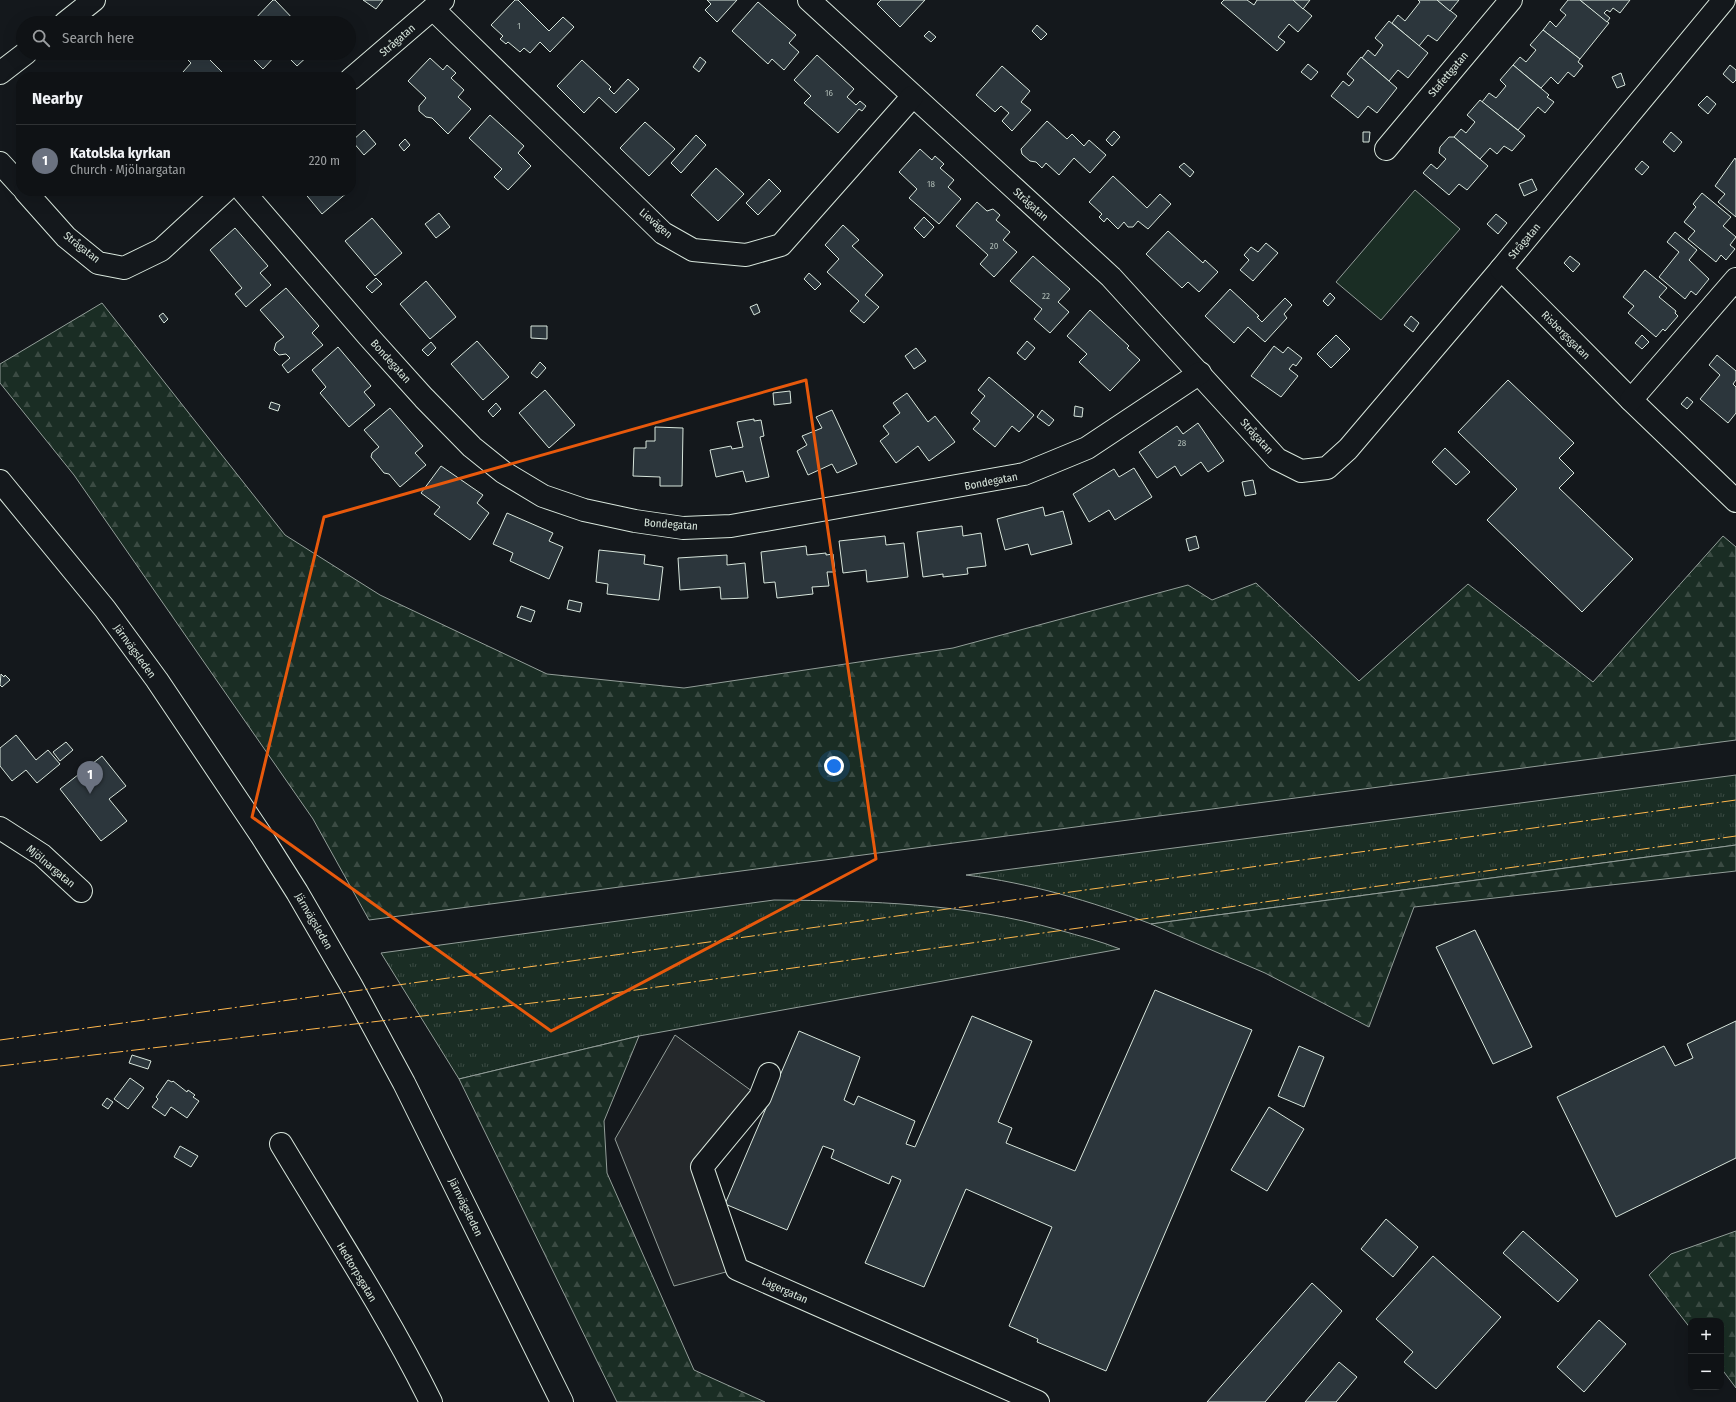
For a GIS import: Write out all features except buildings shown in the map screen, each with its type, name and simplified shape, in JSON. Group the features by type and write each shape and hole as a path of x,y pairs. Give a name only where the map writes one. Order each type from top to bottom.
{"street":[{"path":"73,16 94,0"},
{"name":"Strågatan","path":"809,0 912,97 1111,277 1278,460 1301,471 1327,468 1348,449 1501,269 1724,0"},
{"name":"Stafettgatan","path":"1386,149 1511,0"},
{"name":"Strågatan","path":"356,75 438,4"},
{"name":"Lievägen","path":"438,4 663,233 694,250 746,255 781,245 912,97"},
{"path":"0,73 17,60"},
{"path":"0,162 16,180"},
{"name":"Strågatan","path":"29,196 66,237 98,263 124,268 161,250 220,196"},
{"name":"Bondegatan","path":"247,196 369,337 472,447 504,472 543,496 584,510 635,521 683,528 731,526 1024,474 1087,448 1200,373"},
{"name":"Risbergsgatan","path":"1501,269 1631,400 1736,501"},
{"path":"1631,400 1736,279"},
{"name":"Järnvägsleden","path":"0,481 105,608 157,680 257,828 297,892 351,985 430,1134 562,1402"},
{"name":"Mjölnargatan","path":"0,828 42,855 81,892"},
{"name":"Lagergatan","path":"769,1074 760,1097 702,1166 737,1269 1038,1402"},
{"name":"Hedtorpsgatan","path":"281,1144 378,1306 431,1402"}],"highlighted area":[{"path":"806,380 876,859 551,1031 252,817 324,517"}],"green space":[{"path":"1415,190 1460,229 1381,320 1336,282"},
{"path":"102,303 285,535 380,595 547,674 684,688 953,648 1188,585 1212,600 1256,583 1359,681 1468,584 1593,682 1723,536 1736,547 1736,740 369,920 313,819 74,475 0,383 0,364"},
{"path":"1736,775 1736,845 1151,924 1083,900 990,878 966,875"},
{"path":"1736,845 1736,871 1414,907 1369,1027 1265,973 1151,924"},
{"path":"774,900 847,901 918,905 953,909 1023,921 1059,930 1120,949 639,1036 459,1079 381,953"},
{"path":"639,1036 604,1121 607,1173 694,1370 765,1402 617,1402 459,1079"},
{"path":"1736,1231 1736,1388 1724,1372 1724,1318 1688,1318 1688,1325 1649,1275 1671,1254"}],"shaded area":[{"path":"675,1035 760,1097 702,1167 737,1269 674,1286 615,1139"}],"power":[{"path":"0,1040 1736,800"},
{"path":"0,1066 600,995 1736,836"}],"place":[{"name":"Katolska kyrkan","path":"90,794"}]}
